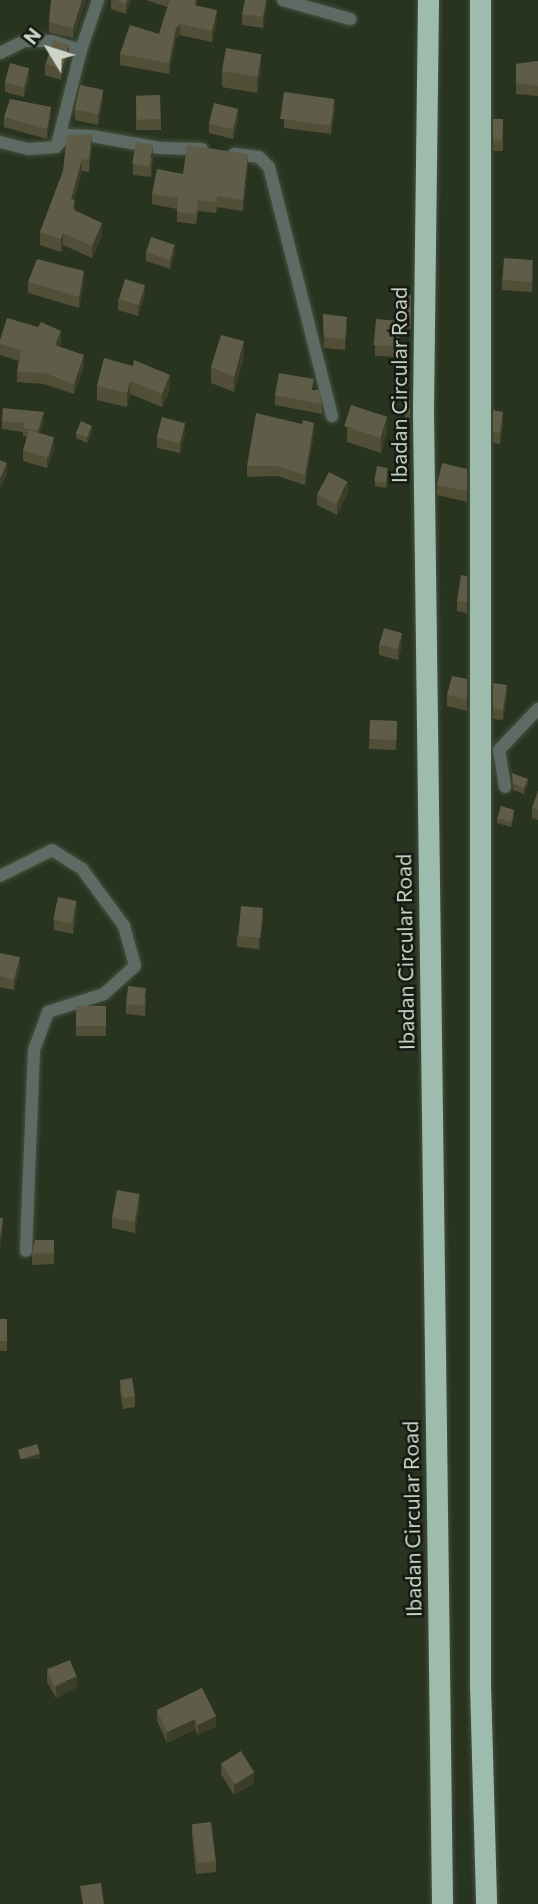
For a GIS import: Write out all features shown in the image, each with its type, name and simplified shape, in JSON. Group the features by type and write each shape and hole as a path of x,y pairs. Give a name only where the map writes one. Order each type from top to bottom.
{"highway":[{"name":"Ibadan Circular Road","path":"428,0 422,411 442,1904"},
{"path":"480,0 480,1684 486,1904"}],"street":[{"path":"56,147 81,50 98,0"},
{"path":"283,0 350,19"},
{"path":"0,52 24,41 51,41 81,50"},
{"path":"0,142 28,149 56,147 66,135 92,136 160,148 172,145 259,157 270,167 332,416"},
{"path":"505,787 499,750 538,709"},
{"path":"0,876 52,850 82,869 124,926 135,966 104,994 48,1012 34,1049 26,1251"}],"building":[{"path":"51,0 82,0 73,28 49,22"},
{"path":"170,0 195,0 194,5 217,10 212,31 180,24 176,28 169,63 120,54 130,25 159,34"},
{"path":"245,0 266,0 263,17 242,14"},
{"path":"53,40 69,45 62,69 46,64"},
{"path":"226,48 261,54 257,77 222,71"},
{"path":"538,61 538,86 516,83 516,64"},
{"path":"10,63 29,68 24,87 5,82"},
{"path":"80,85 103,90 98,114 75,109"},
{"path":"284,92 335,99 331,126 280,119"},
{"path":"160,95 161,119 137,120 136,96"},
{"path":"10,99 51,107 47,129 4,117"},
{"path":"214,103 238,109 233,129 209,123"},
{"path":"493,119 503,119 502,141 493,140"},
{"path":"92,134 89,160 82,159 71,199 75,200 72,209 102,223 92,246 63,233 61,239 40,232 63,171 67,135"},
{"path":"136,142 153,145 149,167 132,164"},
{"path":"187,145 248,154 243,200 217,196 216,202 198,200 196,214 177,212 178,198 152,194 157,169 183,174"},
{"path":"151,237 175,245 170,260 146,252"},
{"path":"504,258 533,260 531,282 502,280"},
{"path":"37,259 84,271 79,297 28,282"},
{"path":"125,279 145,285 139,305 119,299"},
{"path":"407,294 411,295 411,319 402,317"},
{"path":"323,314 347,317 345,339 324,337"},
{"path":"7,318 38,327 41,322 61,331 55,345 84,355 74,384 44,373 17,372 21,350 0,344"},
{"path":"376,319 400,321 398,347 374,345"},
{"path":"221,335 244,341 234,377 211,367"},
{"path":"104,358 133,366 134,360 170,375 162,394 130,381 127,393 97,386"},
{"path":"279,373 314,379 312,390 319,390 322,404 275,395"},
{"path":"410,389 410,412 405,412"},
{"path":"351,405 387,417 380,438 344,426"},
{"path":"3,408 44,412 38,431 23,428 24,423 2,421"},
{"path":"493,410 503,412 500,433 493,432"},
{"path":"256,413 302,424 303,420 314,423 305,475 277,466 247,466"},
{"path":"162,417 185,423 180,443 157,437"},
{"path":"81,421 92,426 87,438 76,433"},
{"path":"29,430 54,437 48,457 23,450"},
{"path":"0,460 7,463 0,479"},
{"path":"442,463 467,469 467,491 437,485"},
{"path":"377,466 388,468 385,483 374,481"},
{"path":"329,472 348,482 336,504 317,494"},
{"path":"461,575 467,576 467,602 457,601"},
{"path":"384,628 402,633 398,650 379,644"},
{"path":"452,676 467,679 467,700 447,695"},
{"path":"493,683 507,685 503,710 493,708"},
{"path":"370,720 397,721 396,740 369,739"},
{"path":"512,773 528,779 524,788 513,784"},
{"path":"538,791 538,810 532,808"},
{"path":"501,806 514,810 511,823 497,818"},
{"path":"58,897 77,901 72,923 53,919"},
{"path":"241,906 263,908 260,938 238,936"},
{"path":"0,953 20,957 14,980 0,976"},
{"path":"128,986 146,988 144,1006 126,1004"},
{"path":"76,1006 106,1006 106,1026 76,1026"},
{"path":"117,1190 140,1194 135,1222 112,1218"},
{"path":"0,1218 3,1218 0,1239"},
{"path":"35,1240 54,1240 54,1253 32,1254"},
{"path":"0,1319 7,1319 7,1341 0,1341"},
{"path":"132,1378 135,1396 123,1398 120,1380"},
{"path":"37,1444 40,1454 21,1459 18,1450"},
{"path":"70,1660 77,1677 54,1686 47,1669"},
{"path":"202,1688 216,1716 198,1725 195,1719 167,1732 157,1710"},
{"path":"241,1751 254,1772 235,1784 221,1763"},
{"path":"211,1822 216,1861 197,1863 192,1824"},
{"path":"101,1883 104,1904 83,1904 80,1886"}]}
